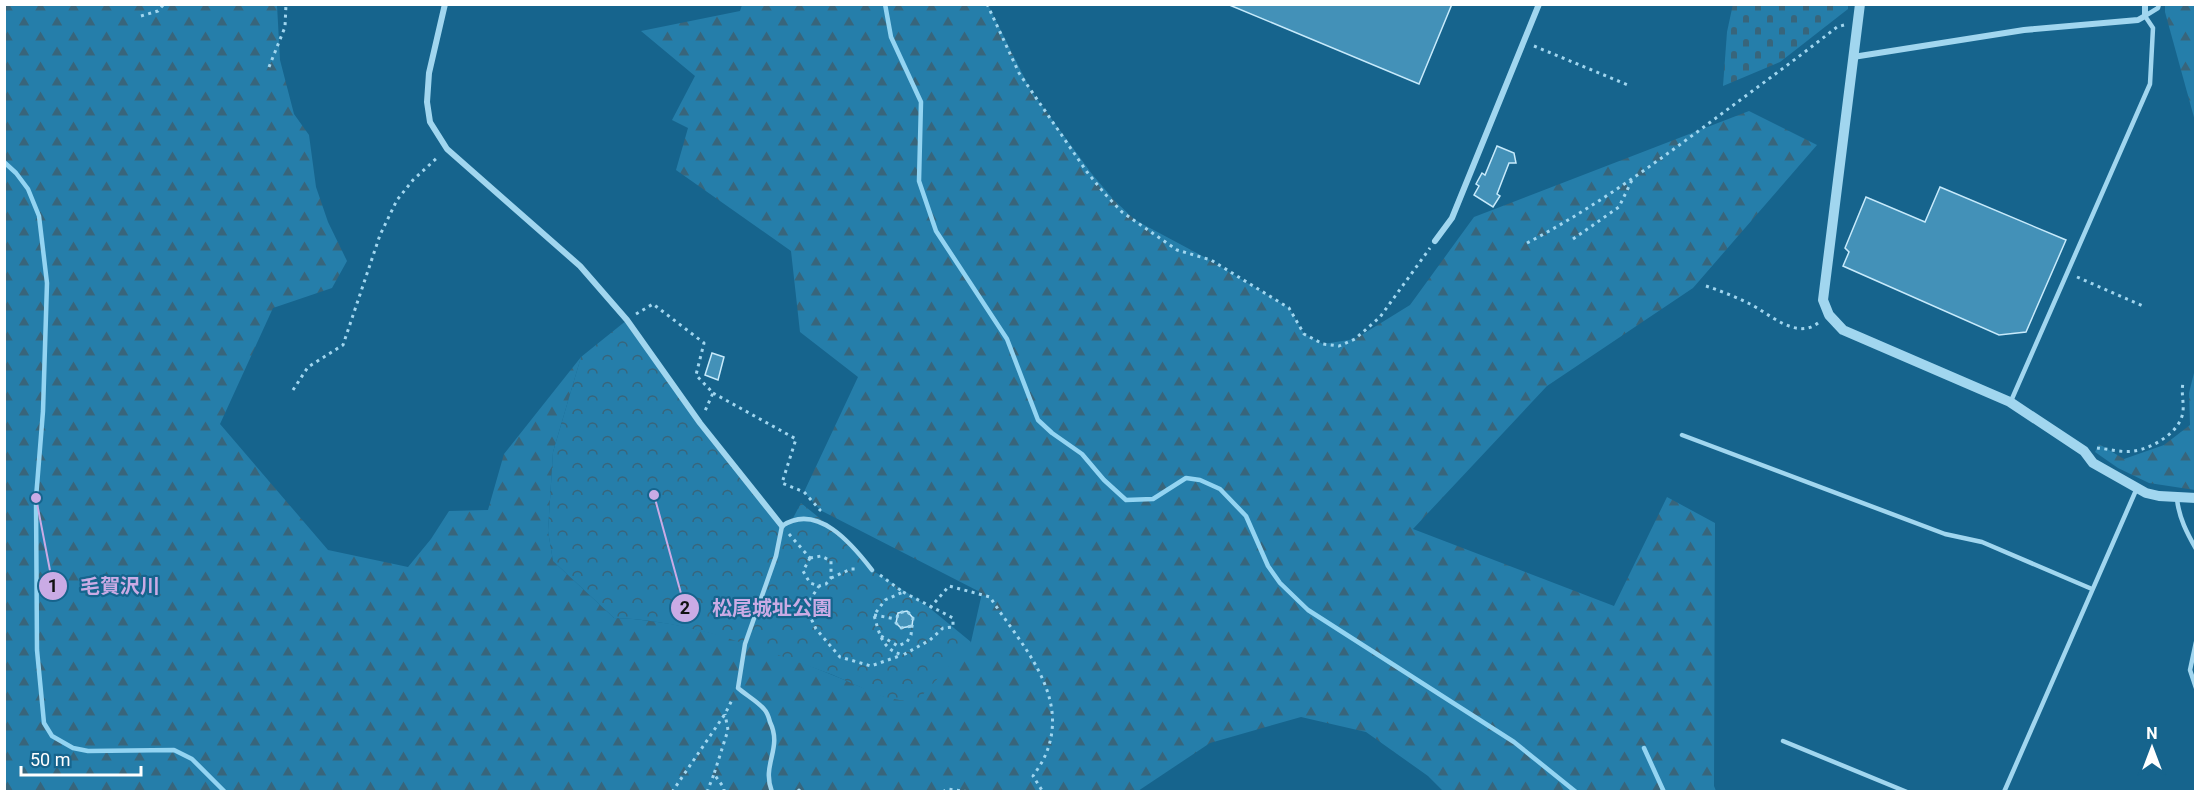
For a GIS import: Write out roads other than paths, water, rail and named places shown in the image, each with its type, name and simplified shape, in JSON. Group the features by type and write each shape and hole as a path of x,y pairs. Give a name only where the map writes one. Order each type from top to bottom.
{"street":[{"path":"445,4 429,73 427,102 430,122 447,149 580,266 627,320 700,423 782,526"},
{"path":"1435,241 1452,218 1539,4"},
{"path":"1860,4 1822,300 1830,315 1843,330 2010,402 2084,451 2093,463 2137,488 2158,496 2196,498"},
{"path":"1853,57 2024,30 2138,20 2145,16 2145,4"}],"lane":[{"path":"2010,402 2150,84 2153,28 2145,16 2158,8 2159,4"},
{"path":"1682,435 1945,534 1982,542 2092,590"},
{"path":"2004,792 2137,488"},
{"path":"2177,496 2178,511 2196,549"},
{"path":"772,792 768,769 774,751 775,733 765,710 738,688 745,644 776,556 782,526 792,520 803,518 814,520 833,529 855,548 872,570"},
{"path":"2196,642 2190,670 2196,688"},
{"path":"1783,741 1907,792"}],"waterway":[{"path":"885,4 891,37 921,102 919,181 936,231 1007,339 1038,420 1082,454 1104,480 1126,500 1153,499 1186,478 1200,480 1220,489 1246,516 1268,566 1280,583 1308,610 1514,742 1576,792"},
{"path":"4,162 28,189 39,216 47,283 43,411 36,498 37,650 44,723 52,736 73,748 88,751 174,750 192,759 225,792"},
{"path":"1644,748 1664,792"}],"place":[{"name":"松尾城址公園","path":"654,495"},
{"name":"毛賀沢川","path":"36,498"}]}
